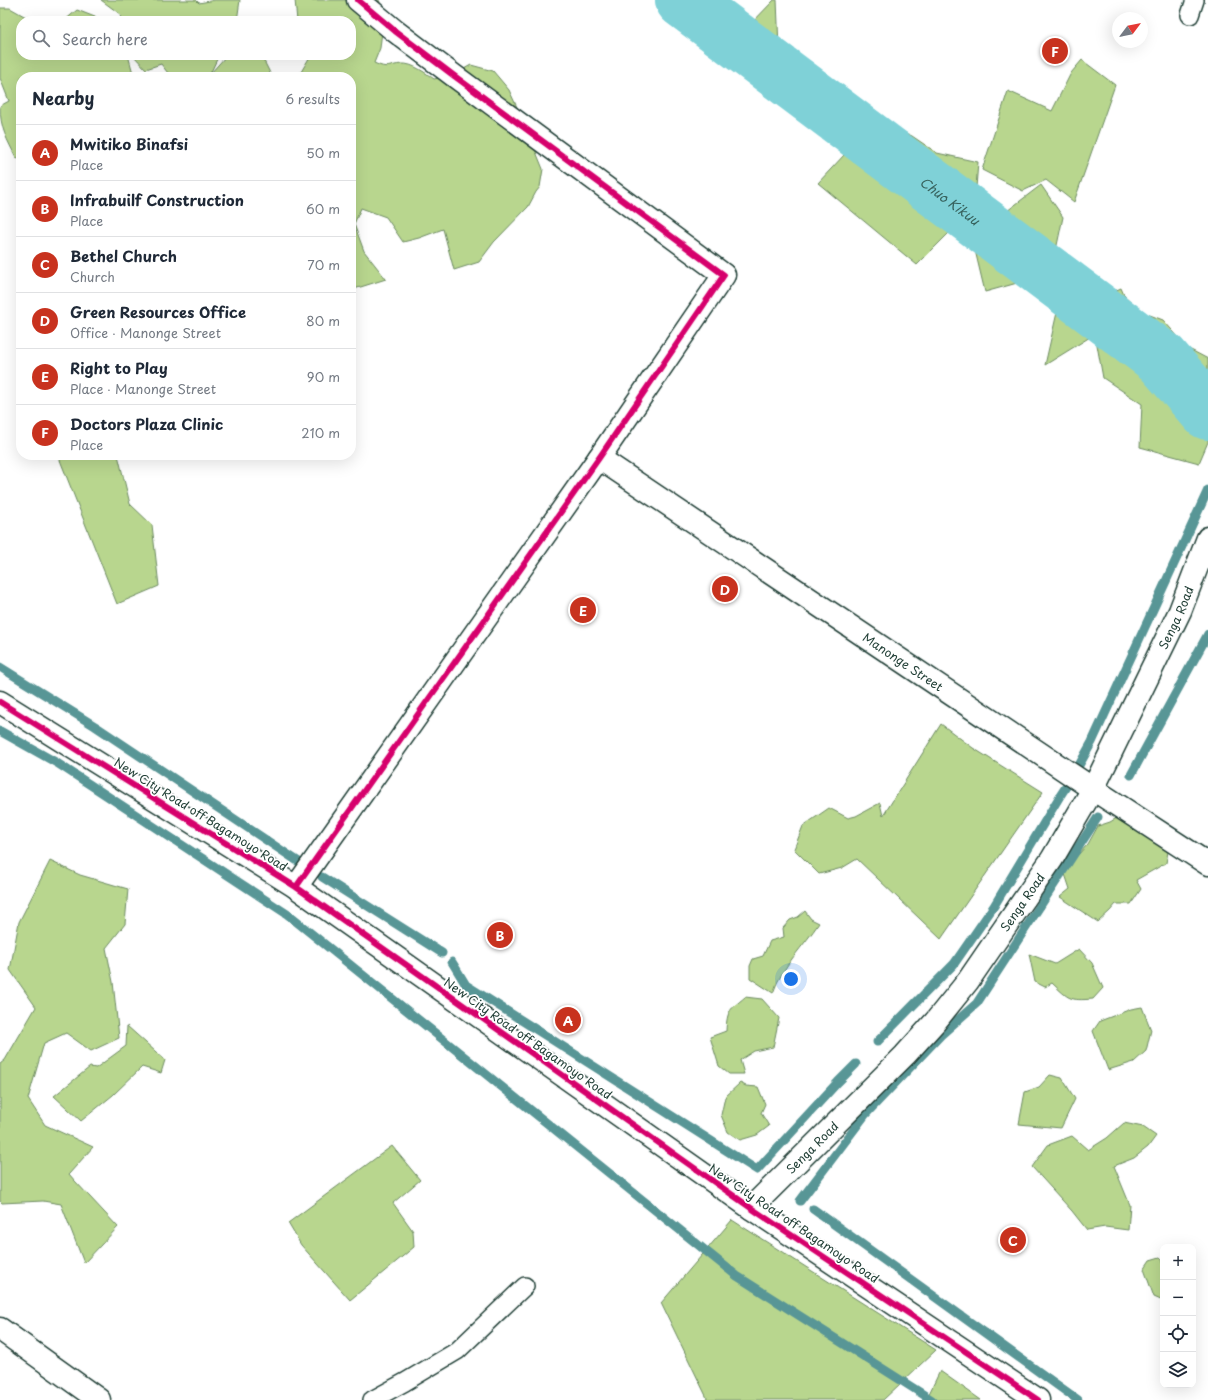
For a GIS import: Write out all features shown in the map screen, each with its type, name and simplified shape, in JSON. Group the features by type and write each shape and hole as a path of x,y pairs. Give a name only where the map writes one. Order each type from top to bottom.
{"street":[{"path":"296,887 599,458 724,275 458,79 395,31 358,0"},
{"name":"Manonge Street","path":"599,458 1094,790 1208,864"},
{"name":"Senga Road","path":"751,1208 900,1061 935,1022 968,981 1052,859 1094,790 1180,611 1208,538"},
{"name":"New City Road off Bagamoyo Road","path":"0,702 296,887 751,1208 1038,1400"},
{"path":"0,1329 99,1400"}],"lane":[{"path":"372,1400 457,1351 525,1286"}],"green space":[{"path":"101,0 196,0 199,3 215,0 240,0 238,16 120,16 120,14"},
{"path":"295,0 379,0 386,18 382,31 380,48 374,63 386,67 402,64 410,65 434,79 453,75 471,65 493,71 509,90 543,169 540,187 528,207 494,242 479,262 454,270 443,229 403,242 386,217 361,208 356,219 356,72 301,72 308,60 356,60 356,16 297,16"},
{"path":"774,0 777,0 779,48 819,83 879,120 912,136 937,153 978,162 976,188 1007,211 1041,185 1063,217 1056,250 1112,292 1121,288 1124,295 1142,312 1163,320 1189,349 1208,359 1208,442 1199,463 1140,447 1142,404 1103,378 1095,334 1045,365 1058,308 1028,280 985,292 974,246 954,228 917,265 818,183 858,140 719,33 731,14 749,26"},
{"path":"0,8 10,8 24,16 16,16 16,60 129,60 133,72 16,72 16,157 5,134 1,121 0,106 9,101 0,78"},
{"path":"77,10 92,16 70,16"},
{"path":"138,60 217,60 211,72 167,72 161,64 146,69"},
{"path":"223,60 264,60 270,72 212,72"},
{"path":"1082,60 1115,85 1074,202 1046,180 1023,191 982,170 1008,91 1052,111 1071,73"},
{"path":"356,229 364,251 386,279 356,288"},
{"path":"60,460 119,460 130,504 152,525 159,586 117,604"},
{"path":"941,724 973,748 1043,792 941,939 857,859 842,868 819,874 794,849 803,826 829,808 848,818 856,816 880,803 883,816"},
{"path":"1120,816 1169,846 1166,863 1136,880 1141,889 1131,904 1116,904 1098,922 1060,897 1070,889 1061,862 1076,857 1088,844 1098,826 1110,822"},
{"path":"50,861 80,875 128,889 125,924 106,948 113,982 119,1038 91,1051 66,1033 44,1043 28,1099 45,1125 93,1147 69,1174 118,1227 84,1263 61,1204 43,1201 2,1203 0,1201 0,1064 5,1060 36,1007 10,970 19,922"},
{"path":"805,911 811,919 819,923 782,974 773,993 750,978 750,966 753,959 763,956 770,941 784,937 783,928 790,920 798,917"},
{"path":"1079,949 1092,963 1103,988 1093,999 1079,1000 1070,998 1062,993 1052,983 1045,987 1035,982 1029,954 1055,964"},
{"path":"745,997 762,999 779,1018 773,1047 754,1051 740,1060 744,1074 729,1074 719,1066 710,1037 726,1031 728,1014"},
{"path":"1142,1007 1151,1030 1146,1051 1134,1062 1108,1070 1093,1031 1100,1021 1131,1009"},
{"path":"127,1026 165,1060 161,1073 142,1067 113,1095 81,1121 54,1096 90,1067 96,1068 126,1046"},
{"path":"1050,1075 1062,1078 1075,1099 1061,1128 1019,1124 1025,1092 1039,1087"},
{"path":"740,1083 746,1086 758,1087 765,1104 761,1113 769,1126 757,1135 740,1140 728,1132 721,1115 725,1097"},
{"path":"1124,1123 1143,1127 1156,1136 1148,1147 1134,1158 1114,1166 1130,1205 1128,1230 1105,1227 1087,1230 1032,1167 1048,1145 1072,1136 1088,1150 1107,1138"},
{"path":"392,1146 420,1180 393,1203 413,1231 414,1247 350,1300 301,1245 288,1223"},
{"path":"732,1220 936,1350 883,1400 706,1400 707,1398 661,1303"},
{"path":"1160,1257 1160,1300 1154,1297 1144,1269 1150,1260"},
{"path":"940,1371 981,1400 926,1400"}],"waterway":[{"name":"Chuo Kikuu","path":"683,0 1161,358 1208,412"},
{"path":"877,1042 954,964 994,906 1073,776 1092,742 1208,490"},
{"path":"1131,775 1208,634"},
{"path":"0,667 95,726 299,862"},
{"path":"0,731 57,763 287,914 737,1276 932,1400"},
{"path":"800,1201 865,1115 941,1035 977,1003 1098,817"},
{"path":"322,877 442,953"},
{"path":"452,962 466,985 757,1170 856,1064"},
{"path":"813,1209 1078,1400"}],"cycle path":[{"path":"296,887 599,458 724,275 453,75 395,31 358,0"},
{"path":"0,702 296,887 751,1208 1038,1400"}],"place":[{"name":"Doctors Plaza Clinic","path":"1055,51"},
{"name":"Green Resources Office","path":"725,589"},
{"name":"Right to Play","path":"583,610"},
{"name":"Infrabuilf Construction","path":"500,935"},
{"name":"Mwitiko Binafsi","path":"568,1020"},
{"name":"Bethel Church","path":"1013,1240"}]}
